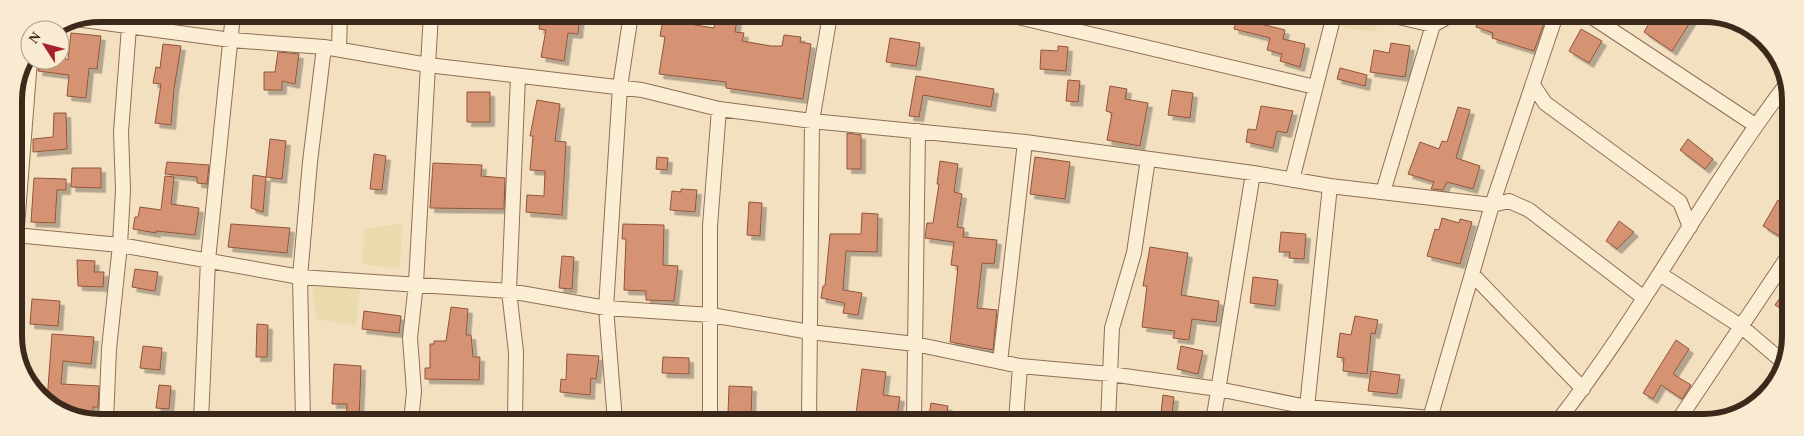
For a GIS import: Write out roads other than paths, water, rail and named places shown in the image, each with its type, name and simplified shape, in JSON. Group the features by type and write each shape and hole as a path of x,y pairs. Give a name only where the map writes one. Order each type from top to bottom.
{"street":[{"path":"106,414 109,349 124,190 121,132 129,23"},
{"path":"140,23 231,40 324,47 428,65 642,90 719,109 812,121 1025,142 1253,173 1330,186 1492,205 1510,201 1529,210 1644,298"},
{"path":"201,414 208,260 232,23"},
{"path":"339,49 340,23"},
{"path":"412,414 414,392 410,338 416,283 430,23"},
{"path":"614,414 606,308 620,88 629,23"},
{"path":"809,414 812,121 828,23"},
{"path":"1043,23 1316,87"},
{"path":"1292,180 1332,23"},
{"path":"1424,23 1433,25 1437,23"},
{"path":"1432,413 1492,205 1553,23"},
{"path":"1601,23 1755,125"},
{"path":"1383,192 1433,25"},
{"path":"303,414 300,277 310,162 324,47"},
{"path":"23,148 29,70"},
{"path":"515,414 516,352 509,290 518,77"},
{"path":"1533,85 1545,102 1680,202 1690,227"},
{"path":"1564,413 1583,389 1660,274 1755,125 1781,91"},
{"path":"710,414 710,226 719,109"},
{"path":"914,413 918,131"},
{"path":"1000,362 1025,142"},
{"path":"1108,413 1112,328 1134,253 1148,159"},
{"path":"1214,413 1253,173"},
{"path":"23,236 120,245 300,277 509,290 606,308 711,315 810,332 915,344 1020,366 1110,374 1218,389 1316,413 1330,186"},
{"path":"1683,413 1782,264"},
{"path":"1472,274 1583,389"},
{"path":"1660,274 1742,327 1778,358"},
{"path":"1017,413 1020,366"}]}
